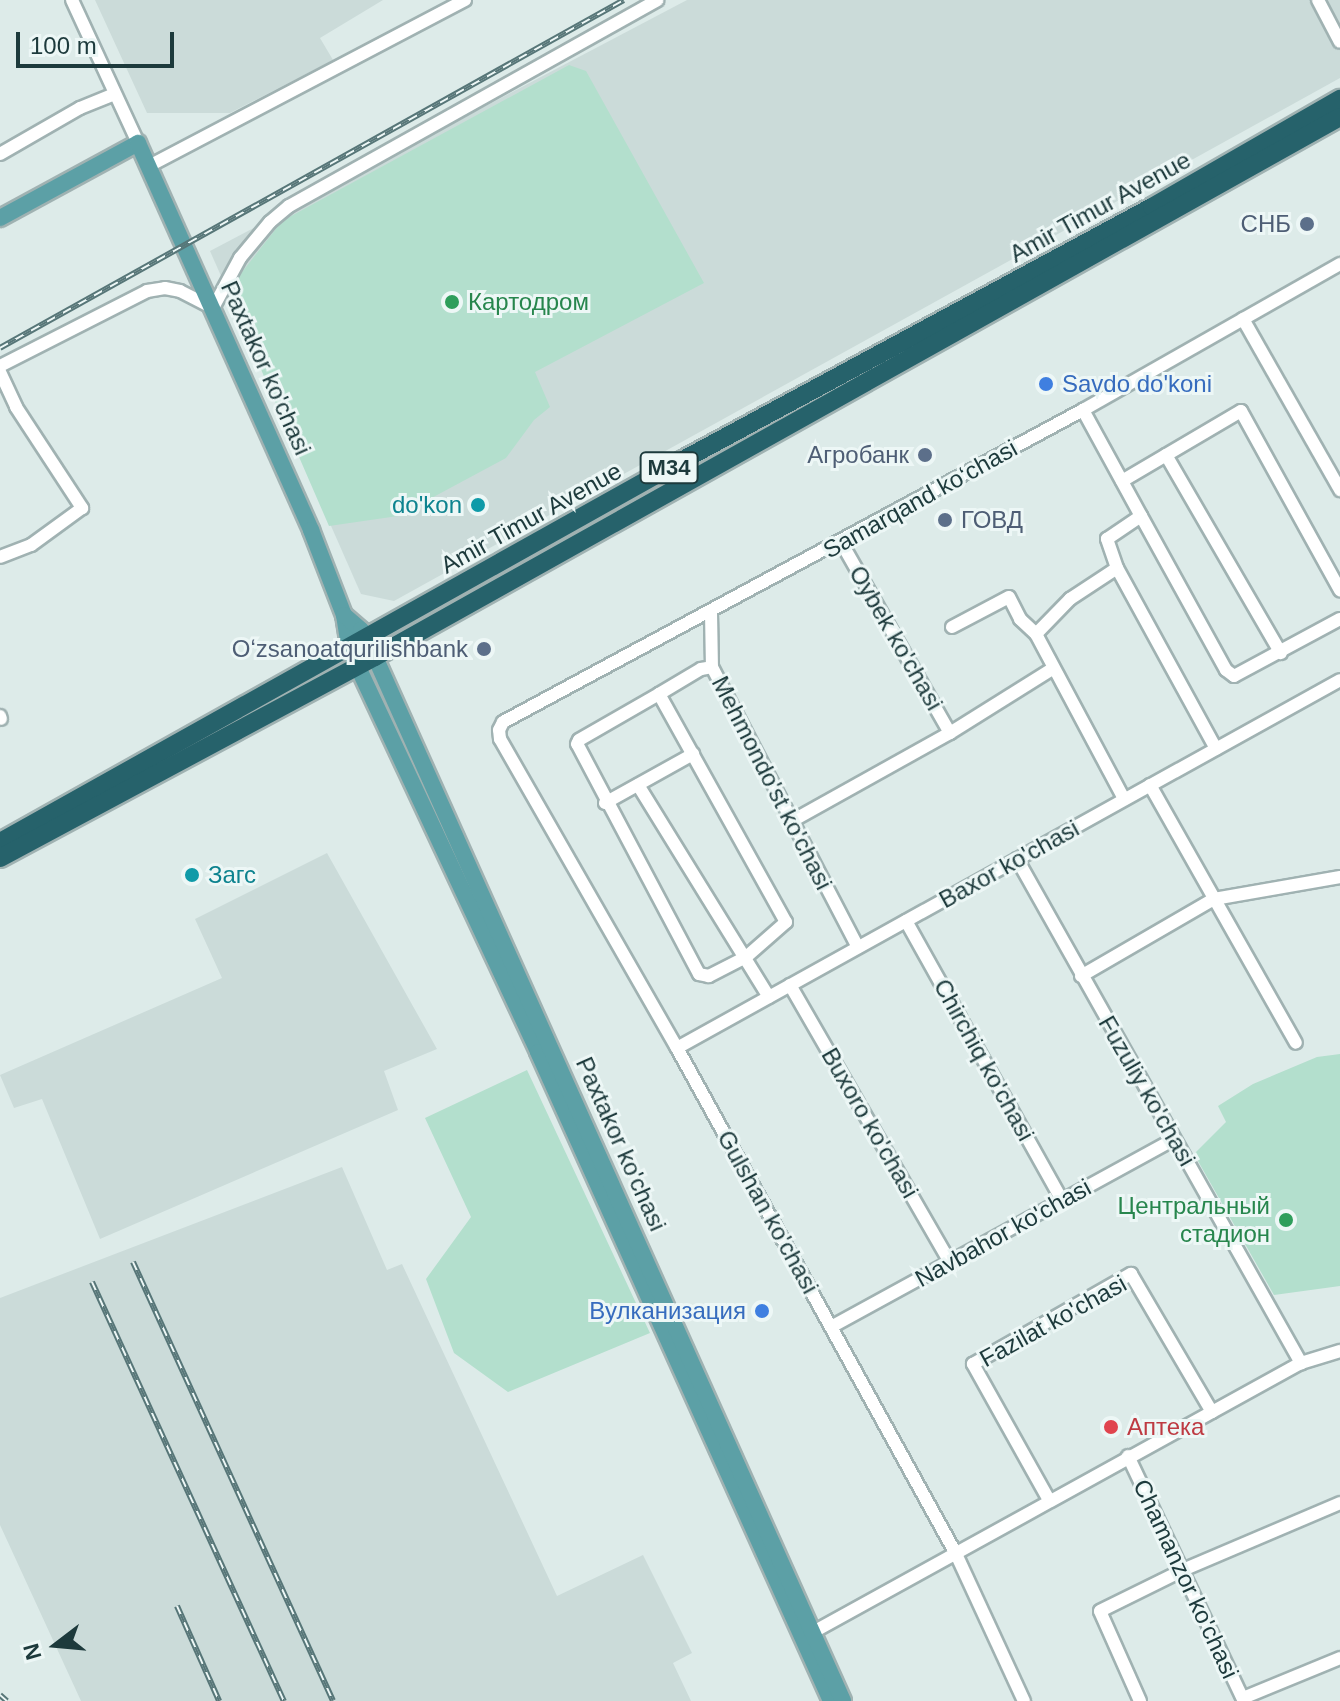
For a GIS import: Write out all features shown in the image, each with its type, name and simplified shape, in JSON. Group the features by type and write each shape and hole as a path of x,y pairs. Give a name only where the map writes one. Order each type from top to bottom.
{"highway":[{"name":"Amir Timur Avenue","path":"0,842 683,460 1152,207 1340,99"},
{"name":"Amir Timur Avenue","path":"0,858 366,661 1340,117"},
{"path":"683,460 695,479"}],"main road":[{"name":"Paxtakor ko'chasi","path":"138,143 213,308 344,615 355,621 357,643 506,982 808,1635 843,1701"},
{"path":"0,218 138,143"},
{"name":"Paxtakor ko'chasi","path":"808,1635 831,1701"}],"street":[{"path":"72,0 138,143"},
{"path":"149,166 465,0"},
{"path":"0,557 31,545 82,508 16,407 0,369 147,291 165,288 180,291 213,308 240,258 270,222 289,206 657,0"},
{"path":"1318,0 1340,42"},
{"path":"1,152 80,108 114,94"},
{"name":"Samarqand ko‘chasi","path":"499,730 503,722 1083,410 1340,264"},
{"path":"1243,319 1340,490"},
{"path":"1083,410 1226,670 1234,676 1340,619"},
{"path":"1122,481 1241,411 1340,590"},
{"path":"1166,455 1281,653"},
{"path":"1141,516 1107,539 1117,568 1216,749"},
{"name":"Oybek ko'chasi","path":"841,542 950,733"},
{"path":"1036,634 1070,599 1117,568"},
{"path":"952,627 1009,597 1020,619 1036,634 1124,799"},
{"name":"Mehmondo'st ko'chasi","path":"711,612 712,667 790,822 858,947"},
{"path":"659,694 786,922 746,957 709,976 699,974 605,803 577,744 659,694 701,669 712,667"},
{"path":"790,822 950,733 1052,669"},
{"name":"Baxor ko'chasi","path":"677,1048 1340,680"},
{"name":"Gulshan ko'chasi","path":"499,730 500,739 677,1048 955,1552 1024,1701"},
{"path":"605,803 693,754"},
{"path":"638,785 769,997"},
{"path":"1150,785 1296,1043"},
{"name":"Fuzuliy ko'chasi","path":"1017,859 1301,1363"},
{"path":"1081,976 1214,899 1340,877"},
{"name":"Chirchiq ko'chasi","path":"906,921 1062,1200"},
{"name":"Buxoro ko'chasi","path":"790,985 950,1262"},
{"name":"Navbahor ko'chasi","path":"831,1327 1174,1139"},
{"name":"Fazilat ko'chasi","path":"1049,1500 973,1364 1131,1274 1212,1412"},
{"path":"808,1635 1301,1363 1340,1351"},
{"name":"Chamanzor ko'chasi","path":"1128,1456 1244,1700"},
{"path":"1140,1701 1100,1611 1183,1570 1340,1503"},
{"path":"1244,1700 1340,1658"}],"shaded area":[{"path":"95,0 383,0 320,38 333,60 230,113 147,113"},
{"path":"687,0 1340,0 1340,78 394,601 361,594 210,251"},
{"path":"327,853 437,1049 384,1071 398,1110 100,1239 42,1099 14,1108 0,1075 222,978 195,919"},
{"path":"342,1167 387,1270 402,1264 557,1596 643,1555 692,1653 673,1663 691,1701 81,1701 0,1525 0,1298"}],"green space":[{"name":"Картодром","path":"569,65 586,71 704,283 535,372 550,407 534,420 506,458 398,516 329,526 240,321 235,281 282,221"},
{"name":"Центральный стадион","path":"1340,1054 1340,1286 1274,1295 1194,1154 1226,1122 1218,1106 1253,1084 1317,1057"},
{"path":"527,1070 650,1333 508,1392 454,1353 426,1279 471,1217 425,1118"}],"railway":[{"path":"0,348 624,0"},
{"path":"133,1262 333,1701"},
{"path":"92,1282 284,1701"},
{"path":"177,1606 219,1701"},
{"path":"0,1695 7,1701"}],"place":[{"name":"СНБ","path":"1307,224"},
{"name":"Картодром","path":"452,302"},
{"name":"Savdo do'koni","path":"1046,384"},
{"name":"Агробанк","path":"925,455"},
{"name":"do'kon","path":"478,505"},
{"name":"ГОВД","path":"945,520"},
{"name":"Oʻzsanoatqurilishbank","path":"484,649"},
{"name":"Загс","path":"192,875"},
{"name":"Центральный стадион","path":"1286,1220"},
{"name":"Вулканизация","path":"762,1311"},
{"name":"Аптека","path":"1111,1427"}]}
